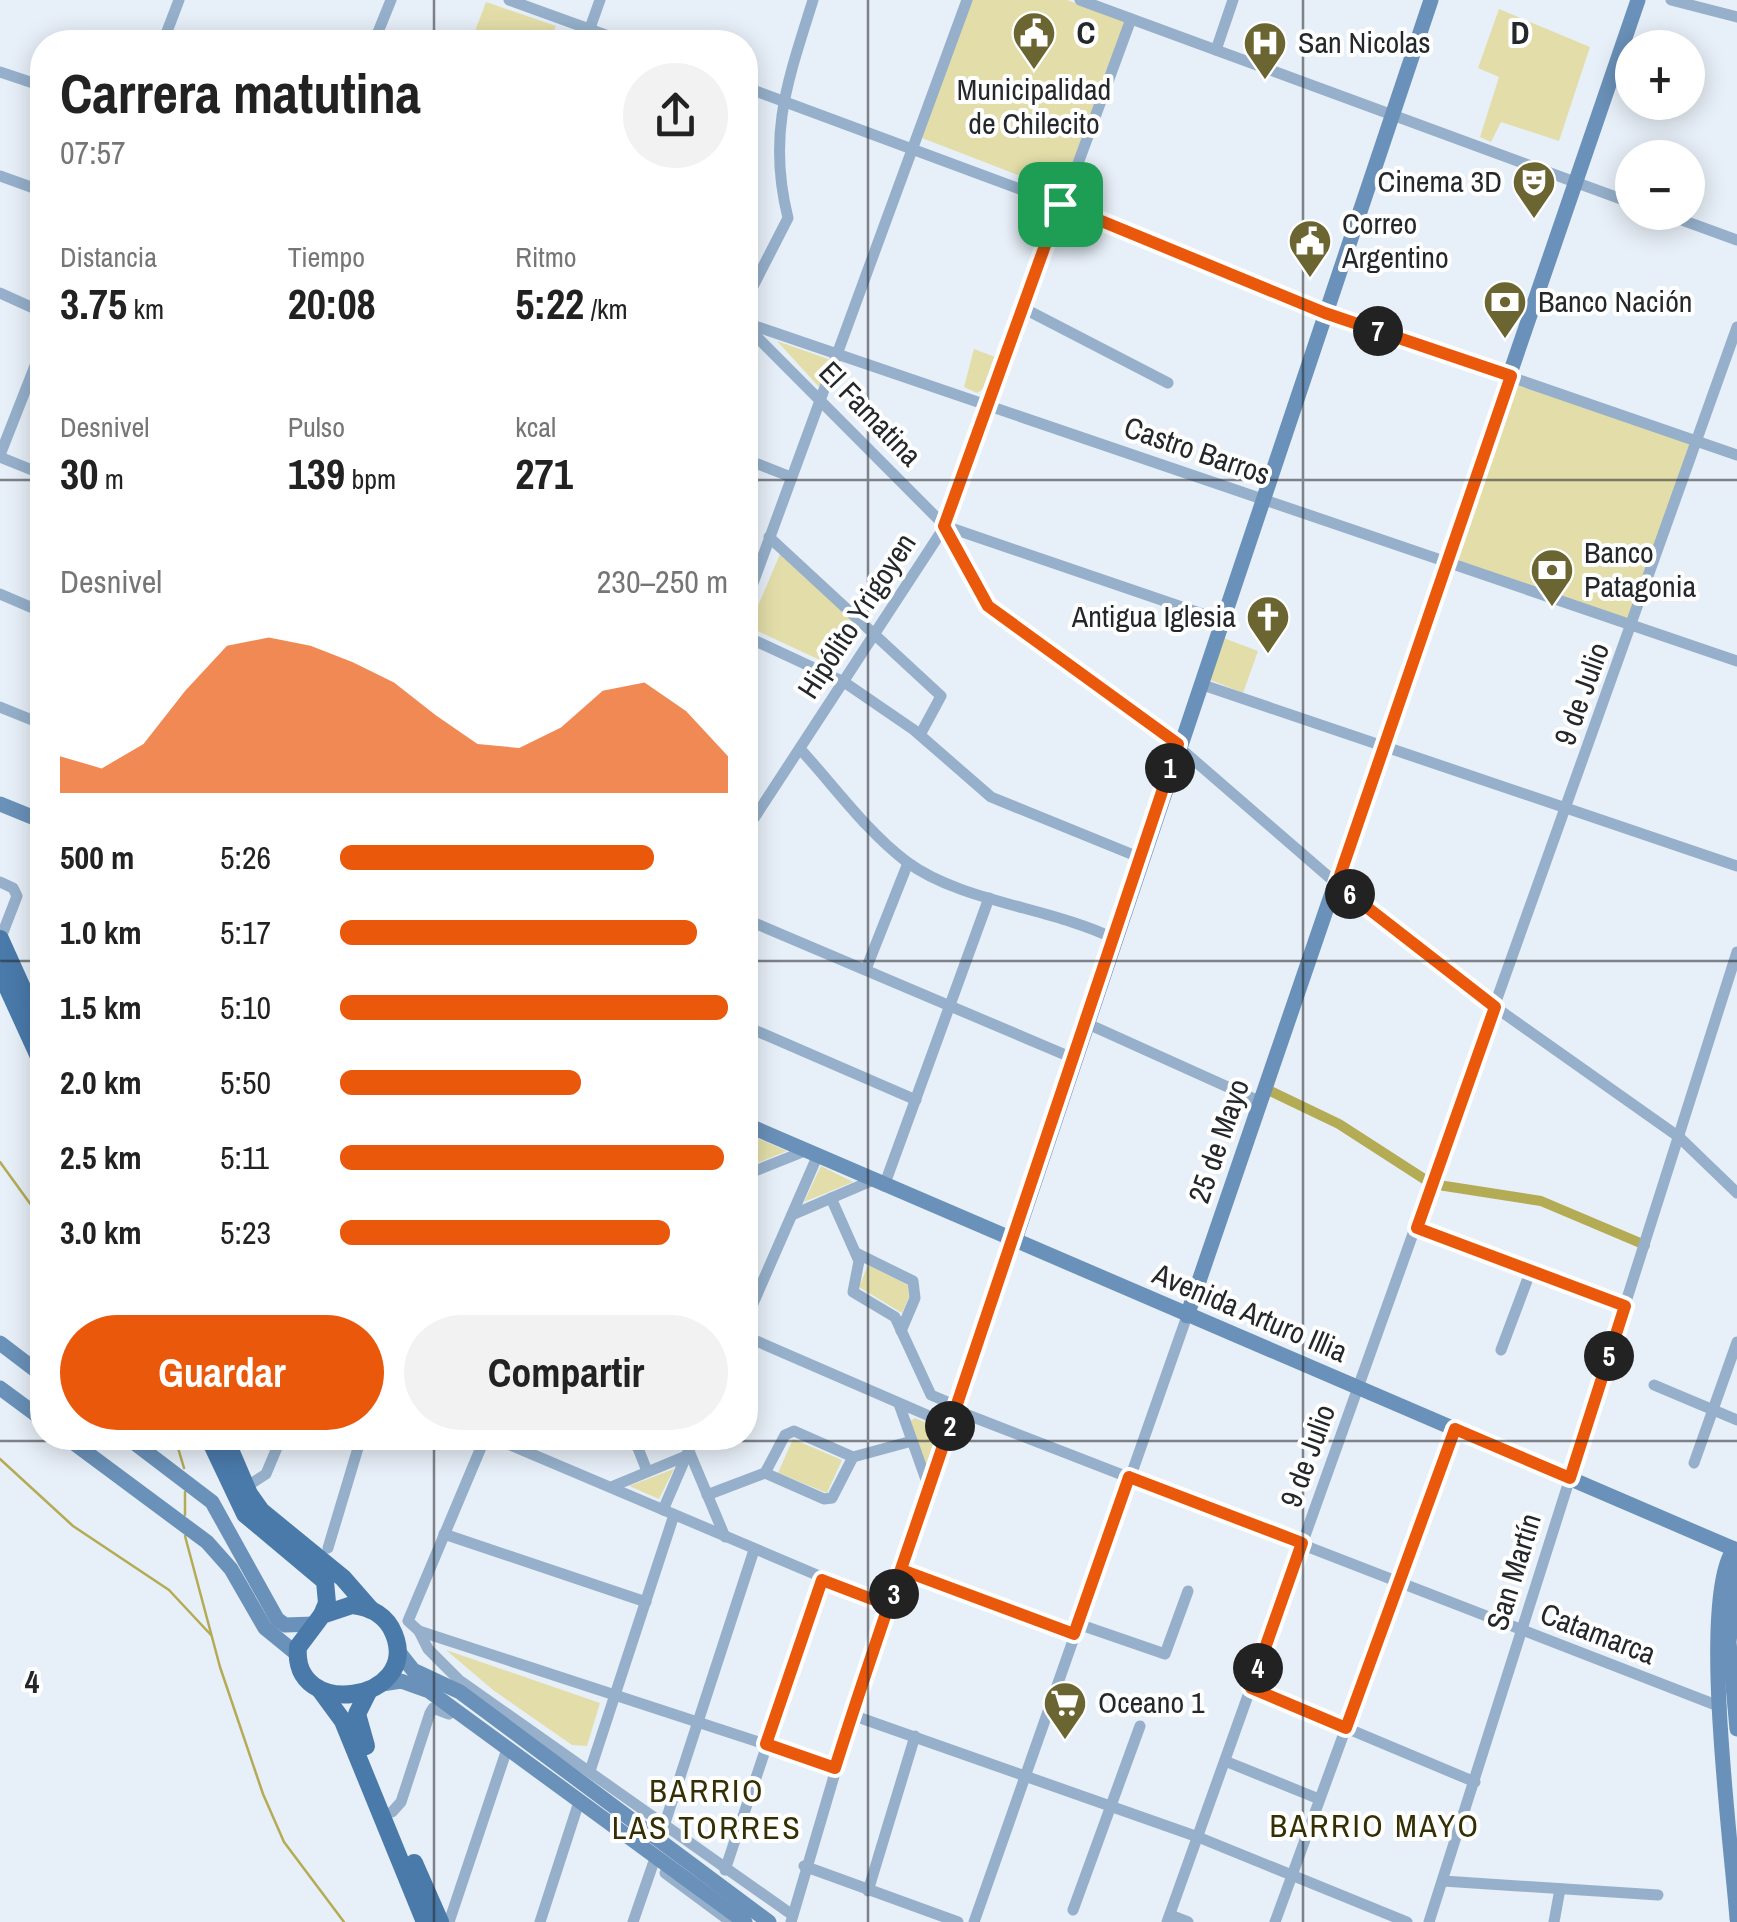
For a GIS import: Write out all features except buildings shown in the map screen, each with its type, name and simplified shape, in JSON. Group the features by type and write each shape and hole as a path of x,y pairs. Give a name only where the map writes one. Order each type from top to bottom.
{"main road":[{"path":"1014,1242 1178,744 1431,0"},
{"name":"25 de Mayo","path":"1187,1316 1638,0"},
{"path":"0,804 30,816"},
{"path":"0,940 30,1000"},
{"path":"0,971 30,1036"},
{"name":"Avenida Arturo Illia","path":"758,1130 1187,1316 1736,1546"},
{"path":"0,1343 30,1366"},
{"path":"0,1388 30,1411"},
{"path":"82,1450 207,1542 231,1569 265,1628 298,1655"},
{"path":"144,1450 212,1502 277,1619 286,1625 318,1619 344,1606 372,1610"},
{"path":"214,1450 245,1514 325,1580 327,1603 302,1639 298,1655 303,1673 343,1720 426,1922"},
{"path":"230,1450 246,1487 262,1511 344,1578 391,1627 398,1651 413,1670 460,1692 769,1922"},
{"path":"1736,1546 1725,1561 1720,1590 1737,1729"},
{"path":"398,1651 394,1669 360,1704 358,1724 440,1922"},
{"path":"1729,1664 1721,1707 1737,1919"},
{"path":"321,1690 341,1696 402,1680 430,1691 745,1922"}],"street":[{"path":"168,30 179,0"},
{"path":"379,30 390,0"},
{"path":"509,0 575,30"},
{"path":"590,30 600,0"},
{"path":"758,277 788,218 776,159 782,100 813,0"},
{"path":"758,570 966,0"},
{"path":"1080,0 1615,197"},
{"path":"1216,50 1233,0"},
{"path":"1670,0 1737,17"},
{"name":"Hipólito Yrigoyen","path":"758,813 944,526 1060,204 1132,19"},
{"path":"0,72 30,82"},
{"path":"758,92 1060,204 1325,313 1737,454"},
{"path":"0,176 30,187"},
{"path":"1705,228 1737,240"},
{"path":"0,293 30,307"},
{"path":"1024,308 1168,383"},
{"name":"9 de Julio","path":"1168,1919 1634,626 1737,327"},
{"name":"Castro Barros","path":"758,328 1737,662"},
{"name":"El Famatina","path":"758,337 944,526 988,606 1178,744 1337,884 1495,1007 1679,1137 1737,1192"},
{"path":"30,379 0,456 30,469"},
{"path":"758,464 791,477"},
{"path":"944,526 1220,620"},
{"path":"770,538 876,631 942,696 920,735"},
{"path":"0,594 30,607"},
{"path":"758,642 844,682 920,735 991,797 1141,858"},
{"path":"1200,684 1737,866"},
{"path":"0,707 30,719"},
{"path":"801,750 908,863 988,898 1081,923 1115,939"},
{"path":"866,970 908,863"},
{"path":"0,882 14,888 17,896 0,940"},
{"path":"792,1214 878,1184 916,1100 988,898"},
{"path":"758,924 1075,1058"},
{"name":"San Martín","path":"1429,1922 1737,952"},
{"path":"1088,1024 1261,1102"},
{"path":"758,1032 916,1100"},
{"path":"758,1171 811,1154"},
{"path":"758,1292 792,1214 811,1154"},
{"path":"831,1198 860,1264 853,1292 887,1309 932,1395 956,1408"},
{"path":"1417,1228 1625,1306"},
{"path":"480,1450 408,1615 428,1649 459,1680 791,1918 852,1714 1014,1242"},
{"path":"856,1253 913,1280 915,1298 901,1331"},
{"path":"1501,1350 1531,1270"},
{"name":"25 de Mayo","path":"974,1922 1187,1316"},
{"path":"758,1342 950,1425"},
{"path":"1694,1464 1737,1342"},
{"path":"1654,1385 1737,1420"},
{"path":"899,1404 928,1488"},
{"name":"Catamarca","path":"956,1408 1721,1707"},
{"path":"1274,1922 1455,1429"},
{"path":"707,1494 765,1472 785,1434 794,1432 853,1457 912,1441"},
{"path":"246,1487 266,1474 276,1450"},
{"path":"328,1548 358,1450"},
{"path":"522,1450 890,1606"},
{"path":"639,1450 647,1471"},
{"path":"590,1772 646,1602 688,1450"},
{"path":"611,1488 687,1453"},
{"path":"687,1453 725,1537"},
{"path":"765,1472 832,1498 853,1457"},
{"path":"444,1534 646,1602"},
{"path":"664,1826 754,1550"},
{"path":"902,1570 1076,1629 1165,1654 1188,1591"},
{"path":"725,1870 822,1580"},
{"path":"419,1631 835,1768"},
{"path":"1251,1688 1475,1782"},
{"path":"392,1812 402,1802 433,1708 441,1708 653,1864 711,1916 731,1922"},
{"path":"852,1714 1198,1837 1407,1922"},
{"path":"1073,1910 1140,1726"},
{"path":"868,1890 915,1736"},
{"path":"449,1922 506,1756"},
{"path":"1225,1761 1319,1799"},
{"path":"540,1922 577,1808"},
{"path":"633,1922 653,1864"},
{"path":"804,1866 958,1922"},
{"path":"1443,1882 1658,1895"},
{"path":"1554,1922 1560,1889"},
{"path":"1168,1919 1188,1922"}],"shaded area":[{"path":"970,0 1067,0 1126,22 1062,192 922,138"},
{"path":"486,2 556,26 554,30 476,30"},
{"path":"1499,9 1590,47 1559,141 1501,122 1491,142 1480,137 1499,77 1478,68"},
{"path":"777,341 831,360 819,387"},
{"path":"974,349 995,357 983,389 977,393 964,387"},
{"path":"1514,384 1691,443 1632,620 1454,560"},
{"path":"780,554 863,627 837,668 758,631 758,606"},
{"path":"1221,637 1258,651 1243,693 1208,679"},
{"path":"758,1139 787,1151 758,1163"},
{"path":"821,1166 853,1182 804,1202"},
{"path":"868,1265 908,1285 909,1297 902,1313 859,1287"},
{"path":"915,1418 940,1429 942,1436 927,1471 910,1421"},
{"path":"793,1439 842,1460 827,1493 778,1473"},
{"path":"674,1469 659,1499 629,1486"},
{"path":"446,1650 600,1703 587,1746 572,1745 493,1690"}],"waterway":[{"path":"1266,1089 1339,1124 1432,1184 1541,1201 1645,1245"},
{"path":"0,1162 30,1203"},
{"path":"179,1450 184,1468"},
{"path":"0,1459 73,1526 169,1590 211,1635"},
{"path":"185,1492 185,1515"},
{"path":"185,1536 220,1667 263,1794 284,1842 344,1922"}],"place":[{"name":"Municipalidad de Chilecito","path":"1034,71"},
{"name":"San Nicolas","path":"1265,81"},
{"name":"Cinema 3D","path":"1534,220"},
{"name":"Correo Argentino","path":"1310,279"},
{"name":"Banco Nación","path":"1505,340"},
{"name":"Banco Patagonia","path":"1552,608"},
{"name":"Antigua Iglesia","path":"1268,655"},
{"name":"Oceano 1","path":"1065,1741"}],"district":[{"name":"BARRIO LAS TORRES","path":"707,1810"},
{"name":"BARRIO MAYO","path":"1375,1826"}],"route":[{"path":"1060,204 944,526 988,606 1036,645 1088,676 1178,744 1088,1024 928,1488 902,1570 890,1606 852,1714 835,1768 766,1744 822,1580 890,1606 902,1570 1074,1634 1129,1477 1302,1543 1251,1688 1346,1728 1455,1429 1570,1478 1625,1306 1417,1228 1495,1007 1337,884 1511,376 1325,313 1060,204"}]}
